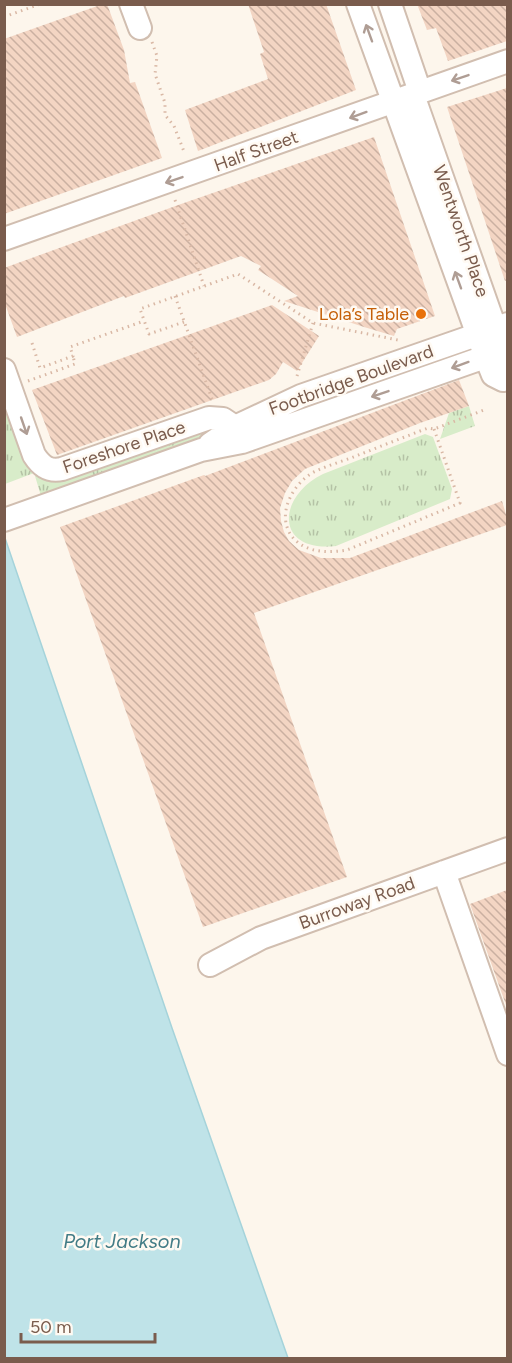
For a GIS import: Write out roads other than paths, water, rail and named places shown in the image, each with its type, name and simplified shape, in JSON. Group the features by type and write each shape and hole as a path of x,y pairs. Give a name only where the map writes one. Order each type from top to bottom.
{"street":[{"path":"131,4 140,28"},
{"path":"358,4 409,96"},
{"path":"390,4 409,96"},
{"name":"Half Street","path":"4,239 507,61"},
{"name":"Wentworth Place","path":"409,96 493,329 503,367"},
{"name":"Footbridge Boulevard","path":"201,450 235,428 301,396 493,329"},
{"name":"Footbridge Boulevard","path":"4,520 201,450 242,442 503,367"},
{"name":"Foreshore Place","path":"4,370 34,455 41,465 50,470 62,469 209,418 223,419 235,428"},
{"name":"Burroway Road","path":"210,965 261,938 507,849"},
{"path":"444,872 507,1054"}],"water":[{"name":"Port Jackson","path":"5,538 172,1028 288,1358 5,1358"}],"place":[{"name":"Lola’s Table","path":"421,314"}]}
